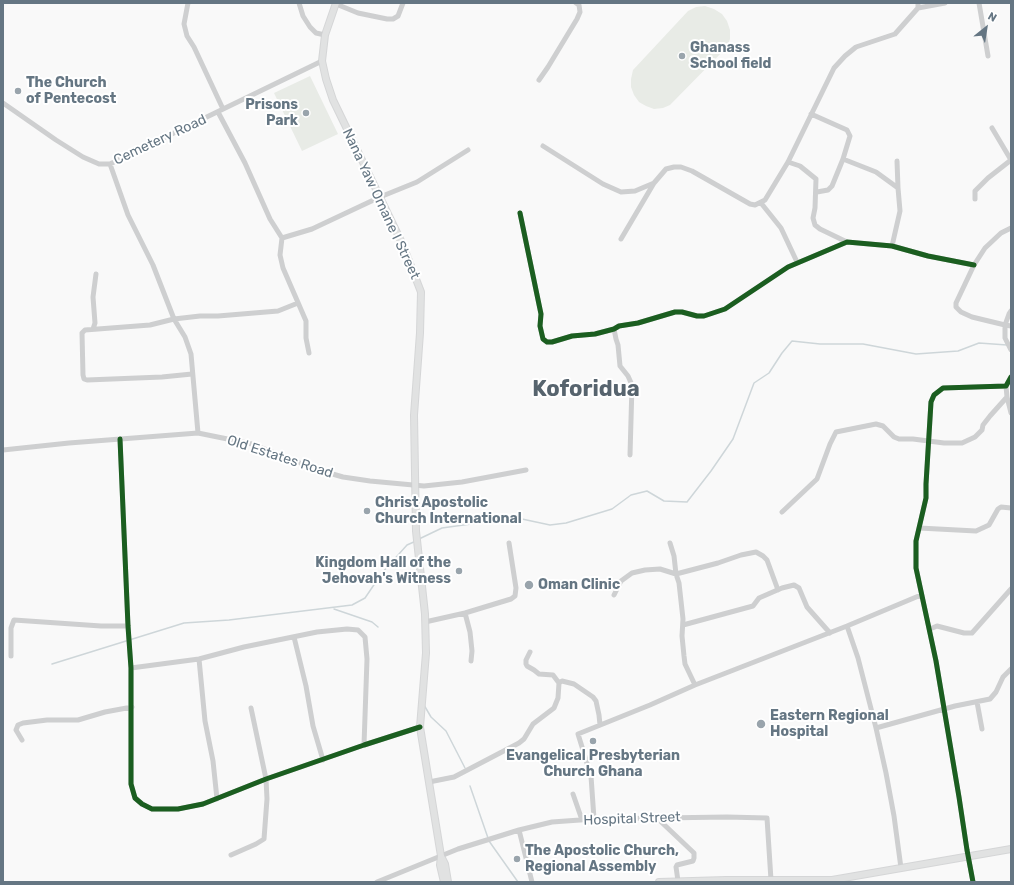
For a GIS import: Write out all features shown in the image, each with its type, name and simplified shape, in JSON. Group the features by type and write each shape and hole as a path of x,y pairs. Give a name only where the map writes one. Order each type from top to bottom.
{"main road":[{"name":"Nana Yaw Omane I Street","path":"336,3 325,35 322,60 326,79 333,100 402,243 416,276 420,292 420,333 414,415 414,485 416,531 425,622"},
{"path":"425,622 426,653 420,727 441,856 440,865 444,882"},
{"path":"659,882 771,880 832,881 1011,849"},
{"path":"441,856 445,864 448,882"}],"street":[{"path":"188,3 184,24 187,36 194,47 270,219 282,238 280,255 282,268 306,320 306,338 309,353"},
{"path":"299,3 303,16 310,27 316,33 325,35"},
{"path":"336,3 358,13 393,19 398,16 404,3"},
{"path":"539,80 577,19 580,12 579,6 576,3"},
{"path":"621,239 654,183 666,169 681,167 692,171 750,204 761,203 768,196 788,162 826,81 844,56 856,47 895,34 918,5 945,3"},
{"path":"979,3 988,56"},
{"name":"Cemetery Road","path":"3,103 83,157 99,164 110,164 221,111 322,60"},
{"path":"811,114 847,130 850,136 843,159 830,189 817,192"},
{"path":"974,200 975,192 988,178 1011,160 992,128"},
{"path":"543,146 613,189 621,192 630,192 654,183"},
{"path":"282,238 312,229 380,197 418,182 468,150"},
{"path":"843,159 876,172 898,188"},
{"path":"788,162 800,166 816,179 817,192 813,218 815,225 820,229 847,242 892,246 928,256 974,265"},
{"path":"892,246 900,211 897,162"},
{"path":"110,164 128,215 153,264 174,319 185,337 191,354 198,433"},
{"path":"761,203 781,228 798,262"},
{"path":"520,213 541,314 540,326 543,339 547,342 572,336 595,334 614,329 619,326 675,312 704,316 725,309 788,267 847,242"},
{"path":"1008,325 972,317 961,312 956,307 956,304 974,265 985,248 1001,233 1011,228"},
{"path":"93,329 93,297 96,274"},
{"path":"192,374 125,379 84,379 82,333 84,330 150,325 174,319 200,316 226,316 278,311 298,302"},
{"path":"1011,311 1009,314 1005,338 1011,350"},
{"path":"614,329 618,345 620,366 628,376 632,386 630,455"},
{"path":"1011,377 1006,386 1011,413"},
{"path":"973,882 930,629 916,568 916,541 926,498 931,402 934,395 943,388 1006,386"},
{"path":"782,512 817,479 836,432 876,424 884,426 894,437 899,439 962,443 975,437 982,430 983,425 1007,397"},
{"name":"Old Estates Road","path":"3,450 164,434 198,433 252,444 315,469 343,477 424,486 462,482 526,470"},
{"path":"120,439 131,668 131,784 134,798 152,809 178,810 203,804 266,779 420,727"},
{"path":"919,528 976,530 989,525 998,509 1001,507 1011,508"},
{"path":"425,622 465,613 506,601 515,596 516,588 509,543"},
{"path":"670,543 679,583 685,664 695,685"},
{"path":"614,595 620,581 632,573 660,569 676,574 756,552 767,560 778,590"},
{"path":"683,624 752,606 759,598 794,585 799,588 807,607 830,633"},
{"path":"930,629 937,626 964,633 972,633 1011,588"},
{"path":"594,819 591,776 578,734 695,685 830,633 921,595"},
{"path":"465,613 470,632 472,651 471,661"},
{"path":"11,656 11,628 14,620 101,626 128,626"},
{"path":"847,626 858,658 876,728 894,816 901,868"},
{"path":"131,668 199,660 244,647 317,632 352,629 358,630 365,637 367,659 364,745"},
{"path":"294,637 306,686 313,726 323,760"},
{"path":"429,782 454,777 519,743 524,739 532,724 554,708 558,698 559,683 553,675 539,674 527,666 526,660 530,652"},
{"path":"199,660 205,721 213,761 217,799"},
{"path":"876,728 955,706 990,699 996,692 1003,677 1011,669"},
{"path":"559,683 562,681 574,684 594,697 600,725"},
{"path":"977,702 982,729"},
{"path":"22,740 16,730 18,724 47,720 78,720 105,712 132,707"},
{"path":"231,855 264,839 267,798 266,779 251,708"},
{"path":"573,794 582,820"},
{"path":"656,817 694,853 693,861 677,865 678,881"},
{"name":"Hospital Street","path":"377,882 458,849 519,830 552,822 656,817 768,818 771,880"},
{"path":"519,830 532,882"}],"shaded area":[{"name":"Ghanass School field","path":"705,6 722,14 727,21 730,30 730,39 727,47 670,105 663,108 654,109 639,102 631,87 633,70 688,11 696,7"},
{"name":"Prisons Park","path":"310,76 338,134 302,151 274,93"}],"waterway":[{"path":"419,539 442,528 507,519 522,519 550,525 566,523 612,509 631,495 647,491 664,501 687,502 733,439 754,383 769,373 792,341 820,344 863,344 916,354 958,351 979,343 1007,345"},
{"path":"52,664 184,623 229,620 352,605 365,598 382,573 407,545 416,541"},
{"path":"334,609 372,622 378,627"},
{"path":"424,705 431,717 446,731 465,768"},
{"path":"470,786 488,838"},
{"path":"489,841 518,882"}],"cycle path":[{"path":"520,213 541,314 540,326 543,339 547,342 572,336 595,334 614,329 619,326 638,323 675,312 704,316 725,309 788,267 847,242 892,246 928,256 974,265"},
{"path":"973,882 936,661 916,568 916,541 926,498 931,402 934,395 943,388 1006,386 1011,377"},
{"path":"120,439 131,668 131,784 135,798 142,804 152,809 178,809 203,804 266,779 420,727"}],"place":[{"name":"Ghanass School field","path":"682,56"},
{"name":"The Church of Pentecost","path":"18,91"},
{"name":"Prisons Park","path":"306,113"},
{"name":"Christ Apostolic Church International","path":"367,511"},
{"name":"Kingdom Hall of the Jehovah's Witness","path":"459,571"},
{"name":"Oman Clinic","path":"529,585"},
{"name":"Eastern Regional Hospital","path":"761,724"},
{"name":"Evangelical Presbyterian Church Ghana","path":"593,741"},
{"name":"The Apostolic Church, Regional Assembly","path":"517,859"}],"district":[{"name":"Koforidua","path":"586,390"}]}
